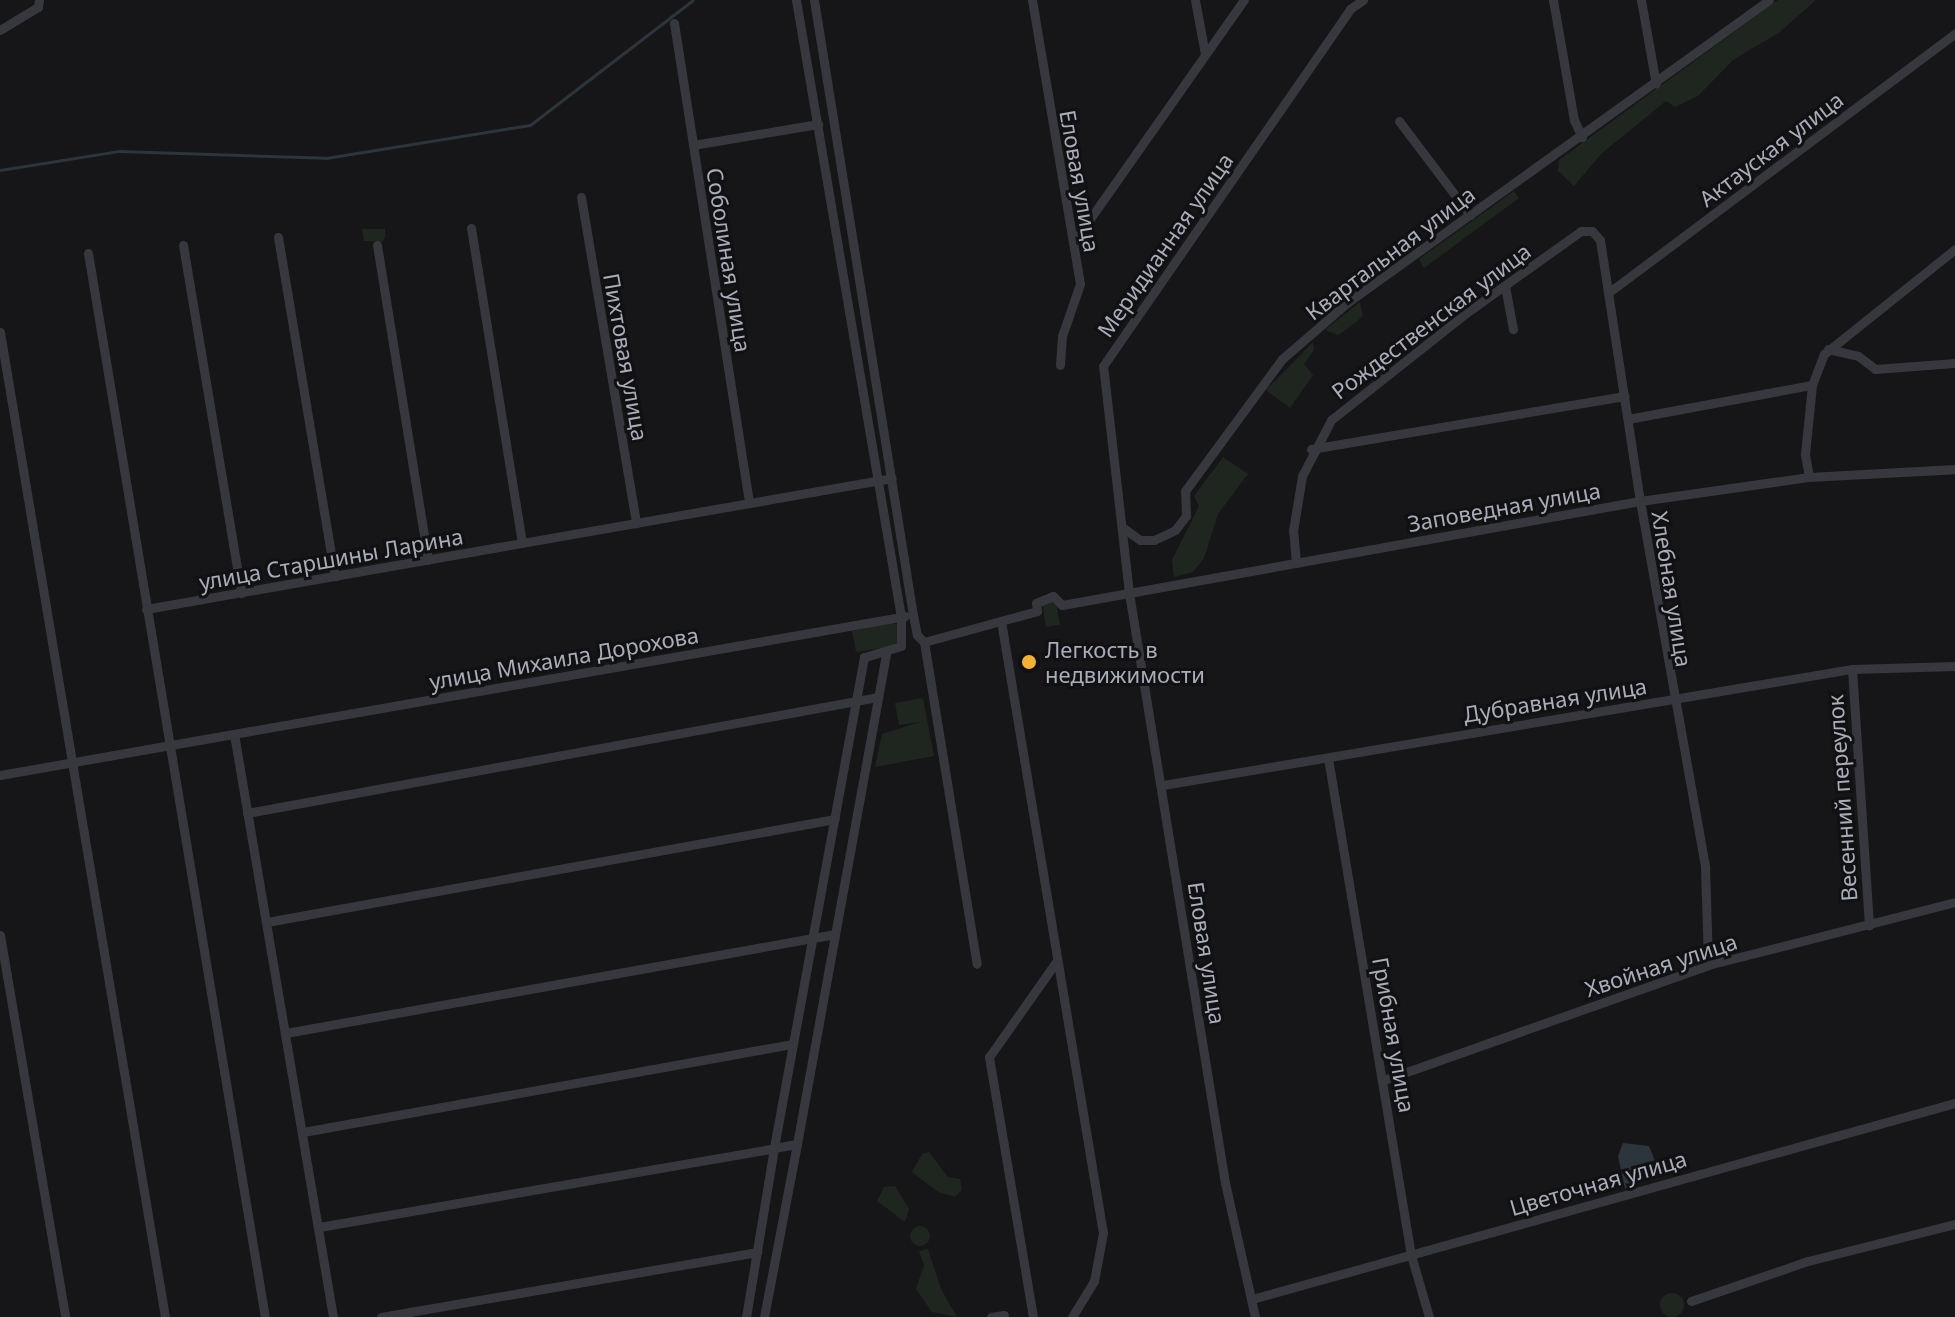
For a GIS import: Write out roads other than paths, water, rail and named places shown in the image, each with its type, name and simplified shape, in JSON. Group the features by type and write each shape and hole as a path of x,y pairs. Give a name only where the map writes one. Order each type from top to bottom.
{"street":[{"path":"0,30 38,7 39,0"},
{"path":"746,1317 864,657 886,654 901,646 901,617 880,480 796,0"},
{"path":"814,0 913,615 917,635 924,642 977,964"},
{"name":"Еловая улица","path":"1032,0 1080,284 1062,336 1060,365"},
{"path":"1195,0 1205,54"},
{"path":"1073,243 1244,0"},
{"name":"Меридианная улица","path":"1129,593 1103,366 1350,9 1363,0"},
{"path":"1553,0 1574,120 1582,137 1769,0"},
{"path":"1641,0 1656,84"},
{"name":"Соболиная улица","path":"674,23 749,503"},
{"name":"Актауская улица","path":"1608,293 1955,33"},
{"path":"1399,121 1470,215"},
{"path":"693,145 818,124"},
{"name":"Квартальная улица","path":"1122,527 1140,540 1154,540 1175,530 1186,516 1185,491 1282,359 1348,302 1582,137"},
{"name":"Пихтовая улица","path":"581,197 636,523"},
{"path":"471,228 522,543"},
{"name":"Хлебная улица","path":"1581,231 1592,231 1600,240 1673,699 1705,867 1708,965"},
{"name":"Рождественская улица","path":"1311,449 1331,420 1381,376 1581,231"},
{"path":"278,237 335,576"},
{"path":"183,245 241,593"},
{"path":"377,245 428,560"},
{"path":"1809,477 1805,454 1812,385 1828,349 1955,249"},
{"path":"88,253 265,1317"},
{"path":"1505,286 1513,329"},
{"path":"0,332 165,1317"},
{"path":"1828,349 1858,356 1875,369 1955,363"},
{"path":"1628,419 1812,385"},
{"path":"1296,563 1296,503 1311,449 1625,396"},
{"name":"Заповедная улица","path":"1001,621 1037,611 1043,598 1058,596 1062,605 1640,501 1809,477 1955,469"},
{"name":"улица Старшины Ларина","path":"146,609 892,478"},
{"name":"Еловая улица","path":"1129,593 1163,785 1225,1183 1255,1317"},
{"name":"улица Михаила Дорохова","path":"0,775 913,615"},
{"path":"924,642 1001,621 1103,1233 1094,1281 1072,1317"},
{"path":"764,1317 886,654"},
{"name":"Дубравная улица","path":"1163,785 1852,669 1955,666"},
{"name":"Весенний переулок","path":"1852,669 1869,925"},
{"path":"247,813 878,697"},
{"path":"234,734 333,1317"},
{"name":"Грибная улица","path":"1328,758 1411,1255 1429,1317"},
{"path":"267,922 835,819"},
{"name":"Хвойная улица","path":"1384,1080 1708,965 1955,902"},
{"path":"286,1033 835,934"},
{"path":"0,935 65,1317"},
{"path":"1033,1317 989,1057 1056,962"},
{"path":"303,1132 793,1044"},
{"name":"Цветочная улица","path":"1252,1299 1955,1103"},
{"path":"319,1227 797,1144"},
{"path":"1691,1301 1808,1261 1955,1224"},
{"path":"381,1317 757,1252"},
{"path":"991,1317 1004,1315"}],"waterway":[{"path":"0,170 119,151 326,158 530,125 693,0"}],"place":[{"name":"Легкость в недвижимости","path":"1029,662"}]}
